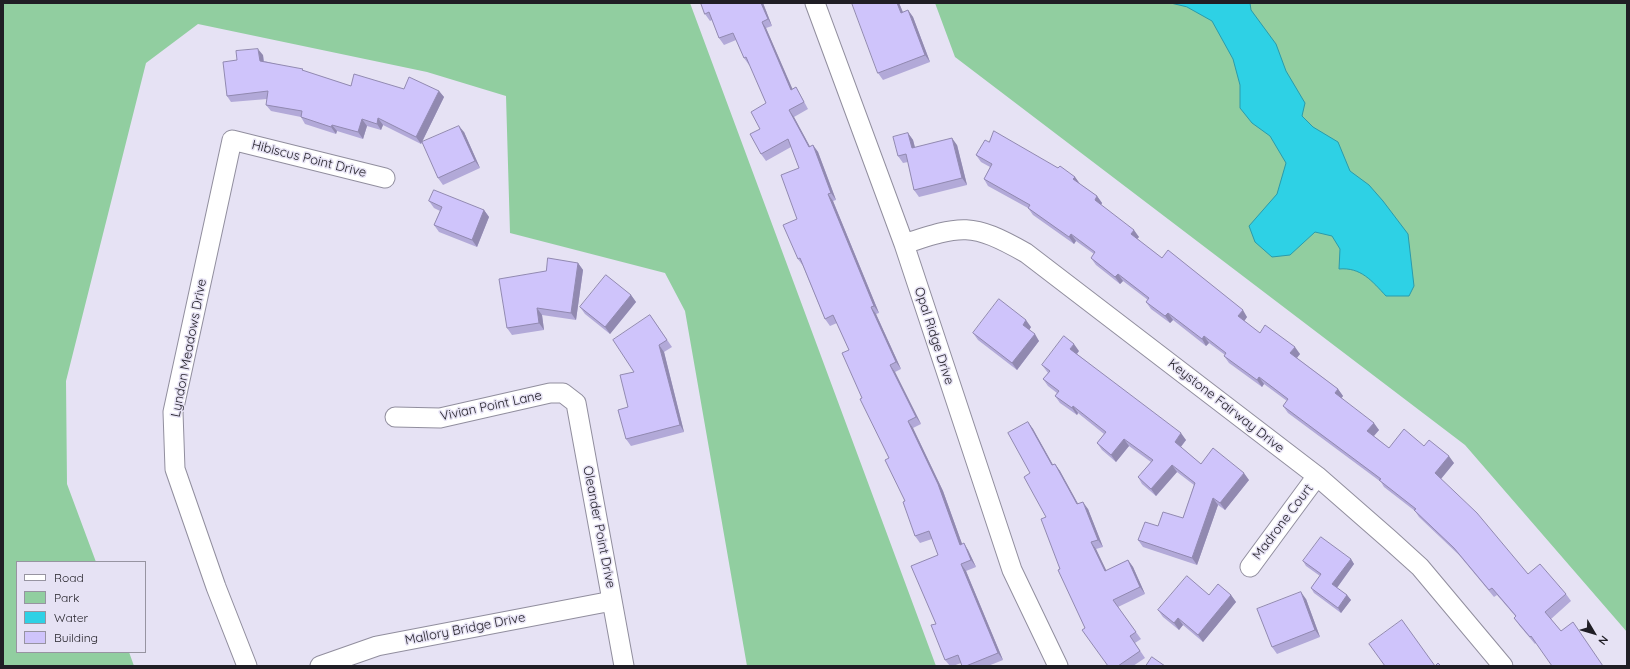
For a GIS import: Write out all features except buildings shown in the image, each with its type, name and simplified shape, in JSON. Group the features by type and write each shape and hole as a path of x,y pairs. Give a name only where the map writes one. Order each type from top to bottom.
{"street":[{"name":"Opal Ridge Drive","path":"815,3 904,244 1012,570 1058,666"},
{"name":"Hibiscus Point Drive","path":"232,140 385,178"},
{"name":"Lyndon Meadows Drive","path":"232,140 173,412 174,462 175,469 216,587 247,666"},
{"name":"Keystone Fairway Drive","path":"904,244 942,232 964,228 985,232 1026,253 1317,476 1420,567 1503,666"},
{"name":"Vivian Point Lane","path":"395,416 440,418 550,393 564,393"},
{"name":"Oleander Point Drive","path":"564,393 576,403 624,666"},
{"name":"Madrone Court","path":"1250,567 1317,476"},
{"name":"Mallory Bridge Drive","path":"320,666 377,646 612,601"}],"green space":[{"path":"3,3 690,3 936,666 747,666 685,311 665,273 510,233 506,96 427,72 198,24 146,63 66,381 67,484 96,561 16,561 16,653 129,653 134,666 3,666"},
{"path":"935,3 1627,3 1627,632 1465,445 955,57"}],"water":[{"path":"1171,3 1250,3 1251,10 1276,44 1286,71 1305,103 1302,116 1313,127 1338,142 1350,171 1369,185 1408,234 1414,286 1409,296 1386,296 1366,276 1354,270 1339,269 1340,249 1332,236 1315,232 1290,255 1272,257 1255,242 1249,226 1277,194 1286,163 1270,136 1252,123 1240,108 1240,85 1233,59 1212,21 1187,7"}]}
